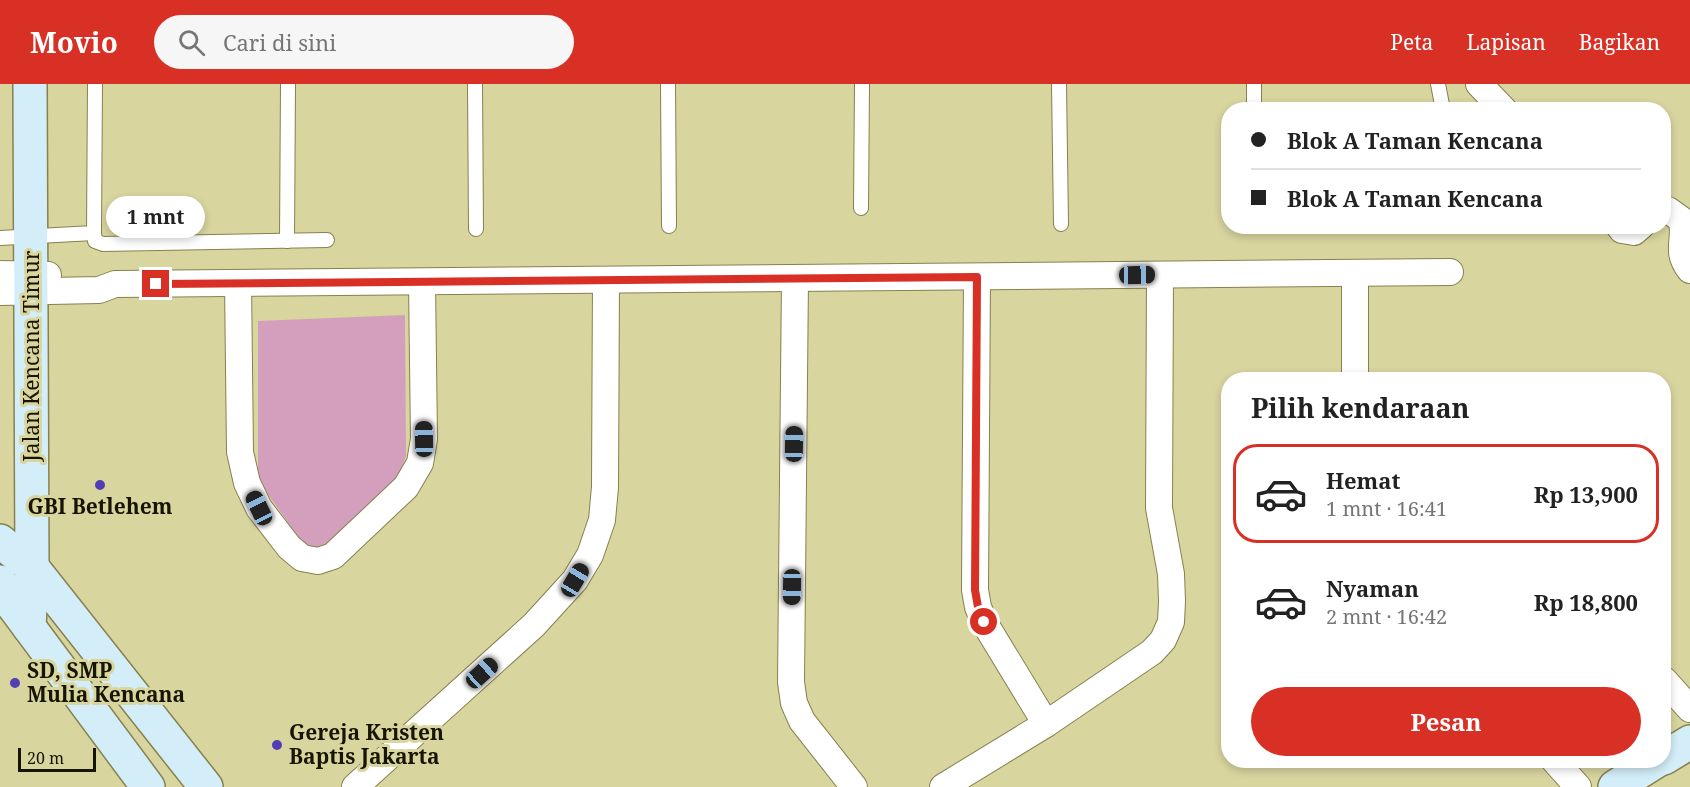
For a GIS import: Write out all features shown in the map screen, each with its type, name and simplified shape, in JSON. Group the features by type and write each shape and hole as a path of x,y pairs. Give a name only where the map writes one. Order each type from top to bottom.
{"street":[{"name":"Jalan Kencana Timur","path":"29,627 32,567 30,84"},
{"path":"1479,84 1496,102"},
{"path":"1671,212 1682,220 1684,231 1682,260 1690,270"},
{"path":"0,292 32,283 98,276 115,284 1450,272"},
{"path":"1355,273 1355,372"},
{"path":"0,274 32,283"},
{"path":"943,787 1046,724 1152,652 1163,640 1171,622 1171,574 1159,508 1158,484 1160,275"},
{"path":"977,277 975,590 984,622 1046,724"},
{"path":"795,278 791,682 794,703 802,721 854,787"},
{"path":"355,787 534,625 575,580 590,555 602,520 605,487 606,280"},
{"path":"238,283 240,452 248,483 259,508 289,547 302,558 318,561 333,556 406,488 420,463 424,439 422,282"},
{"path":"0,541 32,567 206,787"},
{"path":"2,590 148,787"},
{"path":"1671,688 1690,709"},
{"path":"1671,755 1690,742"},
{"path":"1561,768 1578,787"}],"lane":[{"path":"95,84 95,241 103,244 327,240"},
{"path":"287,241 288,84"},
{"path":"475,84 476,228"},
{"path":"668,84 669,226"},
{"path":"861,208 862,84"},
{"path":"1059,84 1061,224"},
{"path":"1254,84 1254,102"},
{"path":"1438,84 1441,102"},
{"path":"0,238 94,232"}],"shaded area":[{"path":"405,315 406,456 397,482 320,568 258,480 258,321"}],"place":[{"name":"GBI Betlehem","path":"100,485"},
{"name":"SD, SMP Mulia Kencana","path":"15,683"},
{"name":"Gereja Kristen Baptis Jakarta","path":"277,745"}],"route":[{"path":"156,284 977,277 975,590 984,622"}]}
